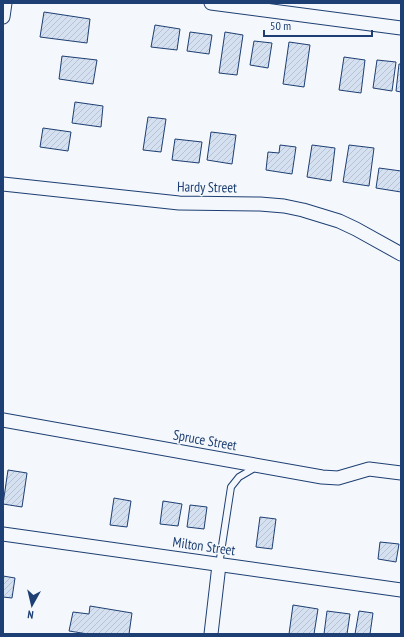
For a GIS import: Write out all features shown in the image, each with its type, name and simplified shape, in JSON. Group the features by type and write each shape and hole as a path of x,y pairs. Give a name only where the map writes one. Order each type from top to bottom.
{"street":[{"path":"3,17 5,3"},
{"path":"211,3 401,28"},
{"name":"Hardy Street","path":"3,184 179,203 260,204 284,206 339,221 401,254"},
{"name":"Spruce Street","path":"3,420 322,477 338,478 369,469 401,473"},
{"name":"Milton Street","path":"3,534 401,590"},
{"path":"211,634 219,564"}],"lane":[{"path":"219,564 231,487 240,477 258,466"}],"building":[{"path":"44,12 90,19 87,43 40,37"},
{"path":"155,25 180,29 177,50 151,47"},
{"path":"190,32 212,35 209,54 187,51"},
{"path":"225,32 243,35 237,75 219,73"},
{"path":"254,41 272,43 268,68 250,65"},
{"path":"289,42 310,45 304,87 283,84"},
{"path":"62,56 97,60 93,84 59,79"},
{"path":"344,57 365,60 361,93 339,90"},
{"path":"377,60 396,62 392,91 373,88"},
{"path":"399,64 401,64 401,92 396,91"},
{"path":"75,102 103,106 101,127 72,123"},
{"path":"148,117 166,119 161,152 143,150"},
{"path":"43,128 71,132 68,151 40,147"},
{"path":"211,132 236,135 232,164 207,160"},
{"path":"175,139 202,142 199,163 172,160"},
{"path":"280,145 296,147 292,174 266,170 268,152 279,153"},
{"path":"312,145 335,148 331,181 307,177"},
{"path":"349,145 374,148 369,186 343,182"},
{"path":"379,168 401,171 401,192 376,188"},
{"path":"8,470 27,473 22,507 3,504"},
{"path":"114,498 131,501 127,527 110,525"},
{"path":"163,501 182,504 178,526 160,524"},
{"path":"190,505 207,507 204,529 187,527"},
{"path":"260,517 276,519 272,549 256,547"},
{"path":"380,542 399,544 396,562 378,559"},
{"path":"3,576 15,578 12,598 3,597"},
{"path":"293,605 318,609 314,634 289,634"},
{"path":"90,606 132,613 129,634 88,634 69,631 73,612 89,614"},
{"path":"327,611 350,614 347,634 324,634"},
{"path":"359,611 373,613 370,634 355,634"}]}
